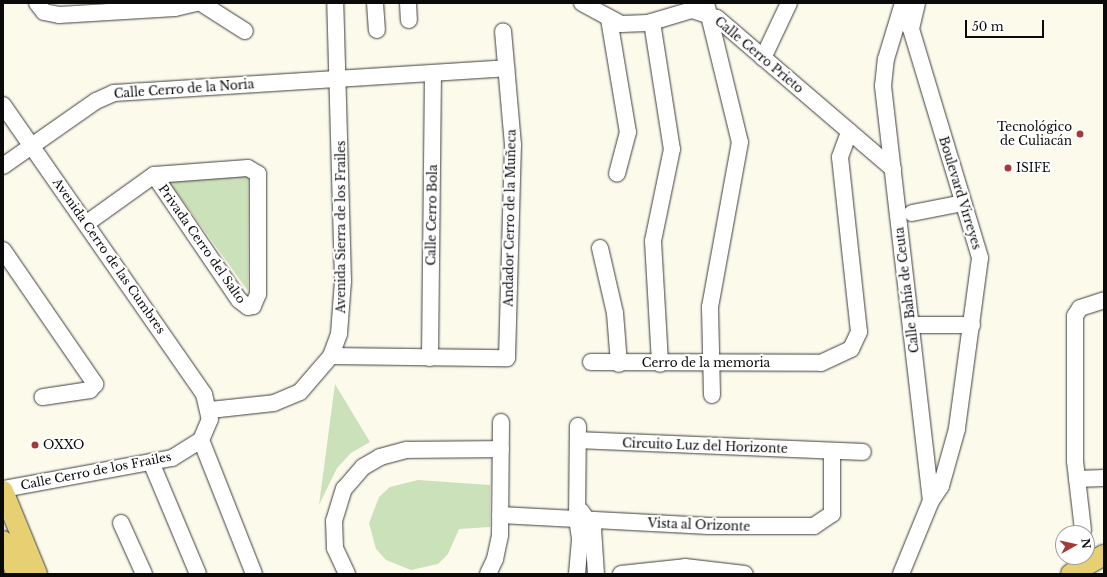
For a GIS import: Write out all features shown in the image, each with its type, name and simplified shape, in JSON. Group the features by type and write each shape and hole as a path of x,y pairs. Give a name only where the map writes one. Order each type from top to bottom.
{"main road":[{"path":"3,490 37,574"},
{"path":"3,540 17,574"},
{"path":"1072,574 1104,555"}],"street":[{"path":"37,3 44,12 58,15 174,8 196,3"},
{"path":"201,3 245,31"},
{"name":"Avenida Sierra de los Frailes","path":"210,410 289,398 310,383 331,356 341,322 343,281 340,79 335,3"},
{"path":"375,3 377,30"},
{"path":"408,3 410,20"},
{"name":"Calle Cerro Prieto","path":"582,3 609,19 633,24 652,22 692,10 707,8 893,169"},
{"path":"763,58 789,3"},
{"name":"Calle Bahía de Ceuta","path":"901,574 931,501 883,79 903,3"},
{"name":"Boulevard Virreyes","path":"917,3 911,29 980,258 972,326 954,445 941,486 931,501"},
{"path":"707,8 731,96 740,142 712,288 710,364 712,395"},
{"path":"609,19 628,132 617,174"},
{"path":"652,22 671,131 672,149 667,181 653,241 660,364"},
{"name":"Andador Cerro de la Muñeca","path":"430,358 507,358 513,145 503,31"},
{"name":"Calle Cerro de la Noria","path":"3,166 96,101 114,93 506,68"},
{"name":"Calle Cerro Bola","path":"430,358 433,73"},
{"name":"Avenida Cerro de las Cumbres","path":"3,105 87,223 204,394 210,410"},
{"name":"Cerro de la memoria","path":"591,362 619,364 821,363 846,353 859,338 840,157 849,132"},
{"name":"Privada Cerro del Salto","path":"87,223 154,175 257,170 258,294 253,306 246,306 239,300 154,175"},
{"path":"912,213 964,203"},
{"path":"600,248 615,313 619,364"},
{"path":"3,250 95,384 90,390 43,397"},
{"path":"1082,525 1077,480 1075,316 1080,308 1104,300"},
{"path":"911,325 972,326"},
{"path":"331,356 430,358"},
{"path":"210,410 210,419 201,440 254,574"},
{"path":"488,574 498,548 500,515 501,422"},
{"name":"Circuito Luz del Horizonte","path":"577,574 580,538 578,433 864,452"},
{"name":"Calle Cerro de los Frailes","path":"3,490 172,458 201,440"},
{"path":"347,574 335,548 334,521 344,489 363,467 380,457 407,450 501,449"},
{"name":"Vista al Orizonte","path":"500,515 580,513 709,526 814,526 832,514 832,451"},
{"path":"151,462 198,574"},
{"path":"1077,480 1104,478"},
{"path":"580,513 593,529 596,574"},
{"path":"121,523 144,574"},
{"path":"621,574 685,567 745,574"}],"green space":[{"path":"249,171 248,291 167,179"},
{"path":"335,384 370,442 351,453 337,468 319,505"},
{"path":"418,480 490,485 490,527 459,529 448,554 438,564 411,570 386,560 376,549 369,523 379,497 390,487"}],"place":[{"name":"Tecnológico de Culiacán","path":"1080,134"},
{"name":"ISIFE","path":"1008,168"},
{"name":"OXXO","path":"35,445"}]}
